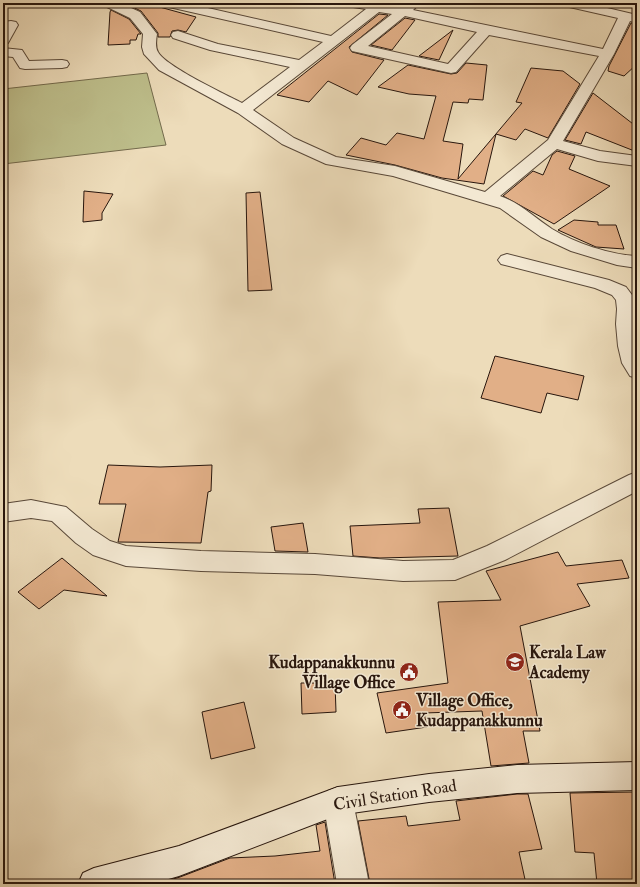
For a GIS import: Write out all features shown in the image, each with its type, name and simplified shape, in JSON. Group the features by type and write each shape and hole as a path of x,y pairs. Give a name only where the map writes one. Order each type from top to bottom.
{"street":[{"path":"110,3 135,15 150,34 149,47 151,54 164,67 242,110 288,141 332,161 395,171 506,204 547,233 577,247 624,261 637,262"},
{"path":"169,3 334,40"},
{"path":"352,3 376,8 409,7 486,30 607,54"},
{"path":"488,198 554,143 607,54 631,18 570,3"},
{"path":"409,7 357,48 451,69 486,30"},
{"path":"242,110 376,8"},
{"path":"3,26 11,25 3,40"},
{"path":"178,35 215,47 302,65"},
{"path":"3,52 17,53 25,65 62,64"},
{"path":"554,143 598,156 637,161"},
{"path":"507,260 602,284 620,291 625,299 627,309 626,324 628,346 632,363 637,371"},
{"path":"3,513 31,509 58,513 84,536 102,548 126,556 201,561 315,564 403,571 454,570 496,553 637,481"},
{"name":"Civil Station Road","path":"94,884 132,879 338,801 429,788 517,779 637,776"},
{"path":"338,801 354,884"}],"green space":[{"path":"147,73 166,145 3,164 3,89"}],"building":[{"path":"124,3 145,3 196,17 186,32 178,30 172,31 170,37 158,37 158,33 141,11"},
{"path":"111,10 129,19 141,34 138,34 136,40 130,40 130,44 108,45"},
{"path":"379,14 388,15 349,47 352,52 384,60 357,95 328,81 309,102 277,95"},
{"path":"405,18 415,20 392,50 371,45"},
{"path":"631,23 637,24 637,64 624,76 608,71 609,66"},
{"path":"453,30 439,60 419,56"},
{"path":"466,63 487,65 483,100 469,99 468,103 453,102 443,141 463,144 458,179 522,103 516,102 531,68 563,71 580,84 548,138 525,129 516,140 496,134 484,184 442,178 395,165 346,155 361,138 386,145 397,133 424,139 436,96 409,94 378,87 408,65 451,74 457,73"},
{"path":"593,93 637,127 637,152 586,132 581,144 565,140"},
{"path":"557,151 575,156 569,169 610,186 554,224 503,196 533,171 543,175 552,155"},
{"path":"84,191 113,194 102,213 102,220 83,222"},
{"path":"260,192 272,290 248,291 246,193"},
{"path":"574,220 598,222 598,225 616,225 624,249 596,247 558,230"},
{"path":"495,356 584,376 578,400 547,393 541,413 481,398"},
{"path":"108,465 160,467 212,465 211,491 208,492 201,543 118,542 126,504 99,504"},
{"path":"449,508 458,556 380,558 353,556 350,526 420,523 418,509"},
{"path":"303,523 308,552 275,551 271,527"},
{"name":"Kerala Law Academy","path":"558,552 566,566 622,560 629,578 577,584 590,606 520,626 540,731 523,731 529,763 491,766 482,711 424,713 427,727 386,733 377,693 448,683 438,602 501,600 486,571"},
{"path":"62,558 107,596 64,590 39,609 18,592"},
{"path":"301,683 335,683 336,712 302,714"},
{"path":"244,702 255,748 211,759 202,712"},
{"path":"637,792 637,884 597,884 594,853 575,852 570,793"},
{"path":"528,794 542,849 519,852 526,884 370,884 358,821 406,816 408,826 460,820 456,801"},
{"path":"325,822 335,884 156,884 180,877 230,858 275,856 320,851 316,825"}],"place":[{"name":"Kerala Law Academy","path":"515,662"},
{"name":"Kudappanakkunnu Village Office","path":"409,672"},
{"name":"Village Office, Kudappanakkunnu","path":"402,710"}]}
